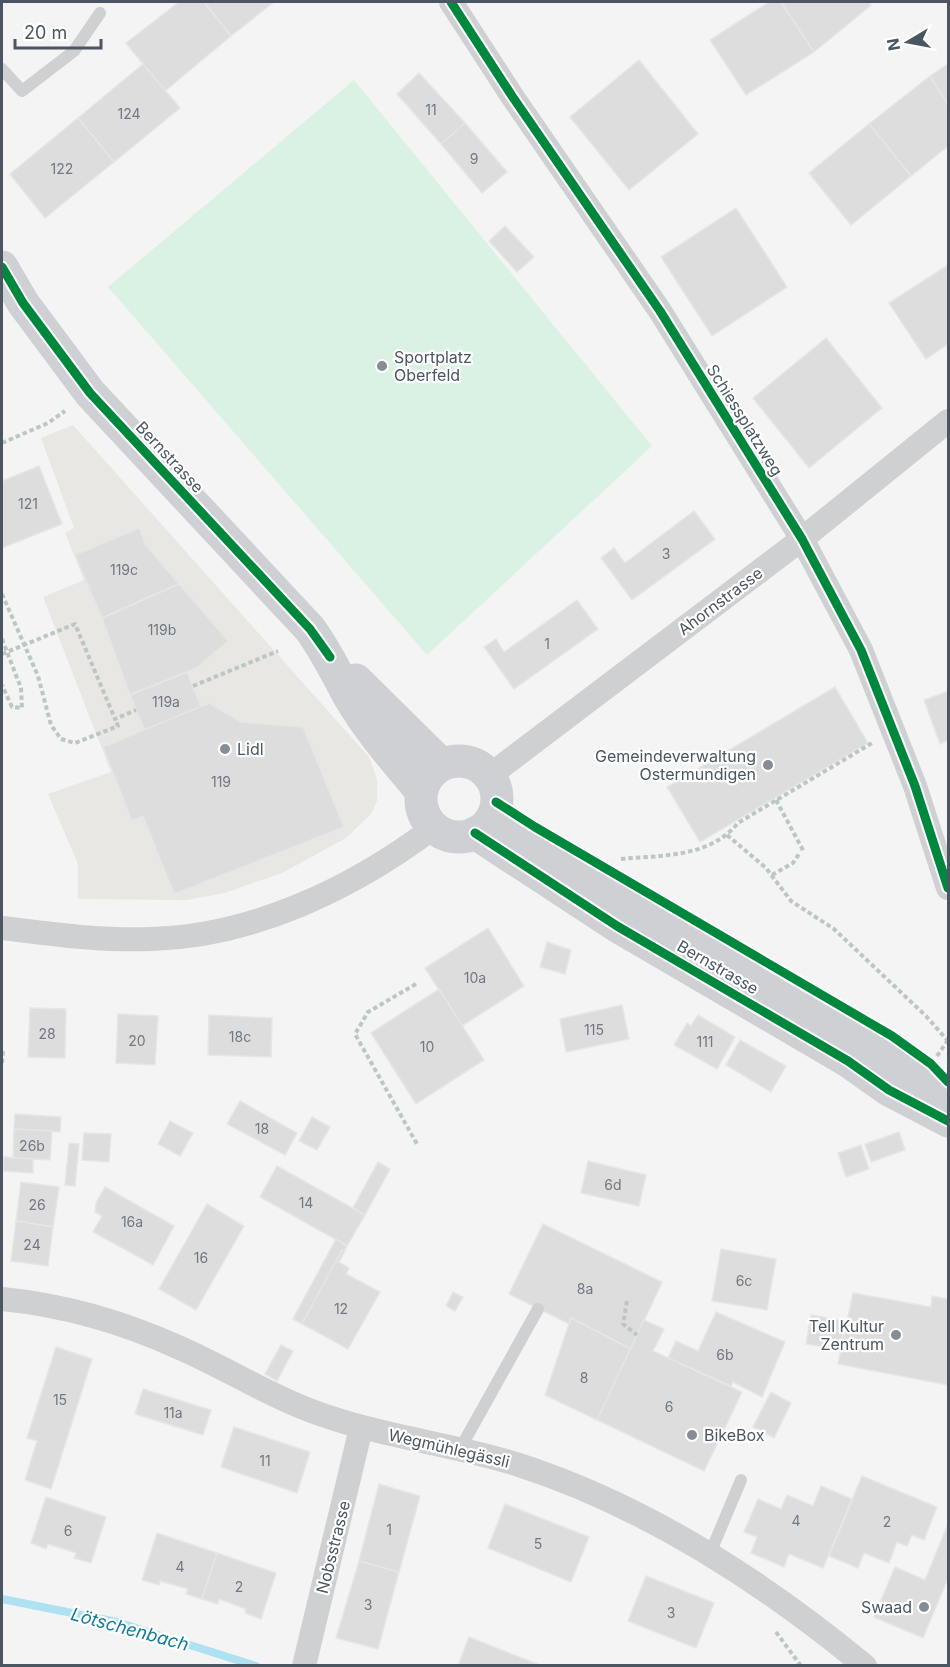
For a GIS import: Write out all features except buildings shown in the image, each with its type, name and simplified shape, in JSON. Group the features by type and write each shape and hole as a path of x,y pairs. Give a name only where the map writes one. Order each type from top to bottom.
{"main road":[{"name":"Bernstrasse","path":"2,267 23,303 90,393 310,629 330,657 350,698 381,744 421,791"},
{"name":"Bernstrasse","path":"330,657 441,764"},
{"path":"453,762 473,764 489,776 495,787 485,824 452,837 433,828 421,807 421,791 429,776 441,764 453,762"},
{"name":"Bernstrasse","path":"485,824 617,926 848,1061 889,1090 948,1119"}],"street":[{"name":"Schiessplatzweg","path":"451,2 512,96 660,311 802,539 861,650 894,732 948,888"},
{"name":"Ahornstrasse","path":"489,776 802,539 948,421"},
{"path":"2,928 116,940 155,939 228,929 265,918 336,889 398,854 433,828"},
{"name":"Wegmühlegässli","path":"2,1299 73,1310 129,1328 181,1348 308,1410 361,1428 460,1449 587,1489 642,1514 709,1556 815,1626 865,1665"},
{"name":"Nobsstrasse","path":"304,1665 361,1428"}],"lane":[{"path":"2,69 22,91 74,51 100,14"},
{"path":"460,1449 538,1308"},
{"path":"709,1556 741,1480"}],"path":[{"path":"2,442 48,423 68,409"},
{"path":"2,594 24,645 41,687 51,725 61,739 75,743 118,726 75,624 24,645 4,653"},
{"path":"2,639 4,653 21,688 22,708 12,707 2,685"},
{"path":"193,686 278,651"},
{"path":"115,719 136,710"},
{"path":"619,859 699,851 727,835 738,823 894,732"},
{"path":"772,875 793,863 801,853 776,800"},
{"path":"727,835 772,875 790,901 834,929 926,1016 948,1040 935,1059"},
{"path":"416,984 368,1012 355,1034 417,1144"},
{"path":"2,1063 3,1050"},
{"path":"627,1301 622,1324 637,1335"}],"shaded area":[{"path":"73,425 369,757 377,779 377,801 371,814 346,838 282,873 224,893 187,900 78,899 78,864 48,794 111,772 43,597 84,580 65,533 74,528 41,438"}],"green space":[{"name":"Sportplatz Oberfeld","path":"354,80 652,446 427,655 108,287"}],"waterway":[{"name":"Lötschenbach","path":"2,1599 117,1622 256,1666"}],"cycle path":[{"path":"451,2 512,96 660,311 802,539 861,650 915,786 948,888"},
{"path":"2,267 23,303 90,393 310,629 330,657"},
{"path":"496,802 892,1036 931,1064 948,1082"},
{"path":"475,833 617,926 848,1061 889,1090 948,1121"}],"place":[{"name":"Sportplatz Oberfeld","path":"382,366"},
{"name":"Lidl","path":"225,749"},
{"name":"Gemeindeverwaltung Ostermundigen","path":"768,765"},
{"name":"Tell Kultur Zentrum","path":"896,1335"},
{"name":"BikeBox","path":"692,1435"},
{"name":"Swaad","path":"924,1607"}]}
